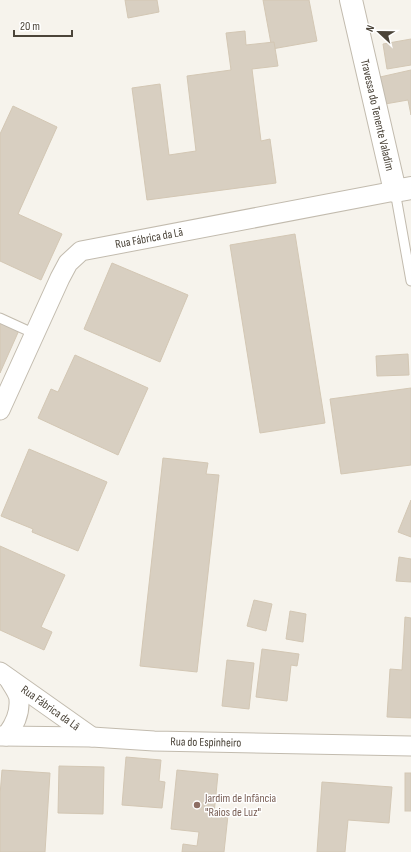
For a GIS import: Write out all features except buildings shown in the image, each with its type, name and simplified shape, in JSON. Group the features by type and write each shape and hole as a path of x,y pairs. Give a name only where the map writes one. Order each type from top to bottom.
{"street":[{"name":"Travessa do Tenente Valadim","path":"351,0 403,189"},
{"name":"Rua Fábrica da Lã","path":"0,410 60,278 68,263 81,251 403,189"},
{"name":"Rua Fábrica da Lã","path":"3,736 12,728 16,719 19,699 5,676"},
{"name":"Rua Fábrica da Lã","path":"5,676 92,738"},
{"name":"Rua do Espinheiro","path":"3,736 154,741 411,746"}],"lane":[{"path":"403,189 411,281"},
{"path":"0,318 35,334"}],"place":[{"name":"Jardim de Infância \"Raios de Luz\"","path":"197,805"}]}
